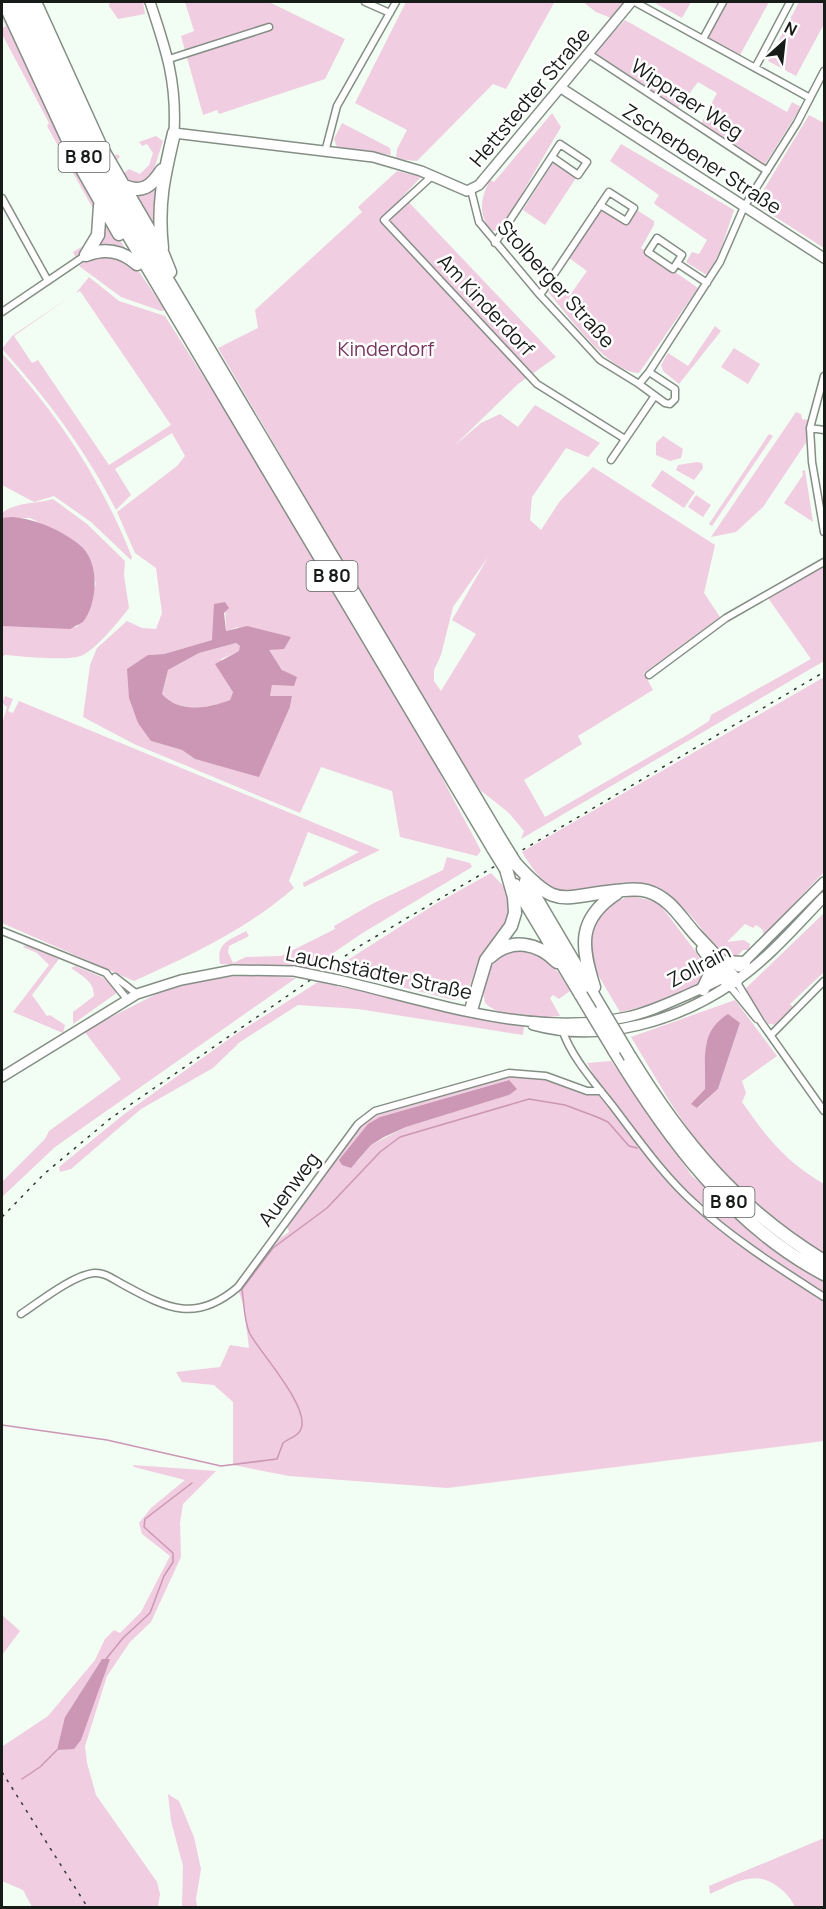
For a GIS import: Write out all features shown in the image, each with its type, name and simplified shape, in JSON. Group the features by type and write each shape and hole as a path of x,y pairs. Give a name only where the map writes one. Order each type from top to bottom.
{"highway":[{"path":"4,2 50,105 98,200 137,264 169,304"},
{"name":"B 80","path":"14,2 95,179 498,845"},
{"name":"B 80","path":"25,2 105,175 498,845 581,995 652,1111 707,1180 752,1223 785,1249 825,1274"},
{"path":"35,2 83,110 122,185 162,252 187,312"},
{"path":"162,252 159,204 164,167 174,133"},
{"path":"122,185 132,190 147,188 164,167"},
{"path":"86,255 100,228 98,200"},
{"path":"86,255 98,251 115,251 137,264"},
{"path":"510,866 547,893 563,899 577,899 620,890 639,890 659,896 674,907 729,979"},
{"path":"471,1010 486,960 511,926 515,913 510,866"},
{"name":"B 80","path":"510,866 599,1003 630,1057 676,1128 715,1174 759,1215 825,1261"},
{"path":"599,1003 585,956 585,930 595,911 620,890"},
{"path":"486,960 506,947 521,944 545,952 567,971"},
{"path":"718,964 744,963"},
{"path":"703,988 718,964"}],"main road":[{"path":"150,2 170,59 176,99 174,133"},
{"name":"Hettstedter Straße","path":"174,133 373,158 432,176 460,189 471,190 479,185 633,2"},
{"name":"Zscherbener Straße","path":"561,88 825,258"},
{"name":"Zollrain","path":"562,1027 616,1019 649,1011 729,979 825,882"},
{"name":"Zollrain","path":"562,1027 586,1032 646,1023 678,1012 759,962 825,897"},
{"name":"Lauchstädter Straße","path":"2,1077 137,994 181,980 233,970 294,971 471,1010 562,1027"}],"street":[{"path":"365,2 390,13"},
{"path":"325,152 338,106 396,2"},
{"path":"633,2 810,98"},
{"path":"703,39 723,2"},
{"path":"755,68 790,2"},
{"path":"170,59 269,27"},
{"name":"Wippraer Weg","path":"589,54 767,171"},
{"path":"639,384 650,372 720,262 744,207 825,71"},
{"path":"495,243 560,144 587,162 578,175 552,157"},
{"name":"Am Kinderdorf","path":"432,176 384,220 537,384 625,439"},
{"name":"Stolberger Straße","path":"471,190 477,218 495,243 540,295 600,360 639,384 654,397"},
{"path":"540,295 600,205 609,192 634,208 626,221 600,205"},
{"path":"2,198 48,280"},
{"path":"657,238 682,255 677,263 673,269 648,252 657,238"},
{"path":"2,312 86,255"},
{"path":"677,263 707,283"},
{"path":"611,460 654,397 670,404 677,393 675,389 650,372"},
{"path":"825,376 810,428 812,462 825,532"},
{"path":"810,428 825,430"},
{"path":"649,675 726,618 825,562"},
{"path":"2,931 106,972 137,994"},
{"path":"106,972 127,999"},
{"path":"729,979 825,1111"},
{"path":"771,1035 824,982"},
{"path":"562,1027 572,1049 601,1091 649,1154 693,1202 737,1239 825,1297"},
{"path":"572,1049 574,1039 586,1032"},
{"name":"Auenweg","path":"21,1314 59,1289 92,1273 108,1276 160,1303 191,1310 215,1304 238,1287 358,1124 375,1111 509,1073 546,1076 587,1091 601,1091"}],"green space":[{"path":"2,2 57,129 98,208 97,230 91,243 76,258 73,252 90,242 96,214 47,126 49,123 2,34 2,28 6,26 2,18"},
{"path":"110,2 143,2 145,14 118,19 109,6"},
{"path":"185,2 269,2 345,39 325,79 219,114 217,110 203,115 181,36 194,31"},
{"path":"406,2 554,3 506,89 493,84 417,161 396,159 397,149 407,130 355,103"},
{"path":"583,2 625,2 611,18 596,12"},
{"path":"653,2 691,2 682,18"},
{"path":"725,2 769,2 740,55 707,37"},
{"path":"799,2 824,2 824,24 796,76 768,61"},
{"path":"625,20 787,112 792,102 801,107 764,166 701,124 717,93 698,82 678,108 594,52"},
{"path":"552,113 561,127 505,222 499,230 492,231 482,213 484,193 490,180 494,182"},
{"path":"809,115 824,123 824,248 755,204"},
{"path":"342,123 390,148 391,155 337,147 334,139"},
{"path":"156,136 163,141 150,182 130,186 110,157 118,154 120,157 116,161 124,173 129,169 140,174 149,165 153,153 147,144 142,146 139,142"},
{"path":"621,144 734,210 721,249 708,276 686,262 692,252 699,254 707,240 656,205 654,203 659,195 610,161"},
{"path":"553,163 576,178 545,225 523,210"},
{"name":"Kinderdorf","path":"397,171 421,177 403,196 556,357 518,384 454,446 481,423 500,414 518,427 535,405 600,443 588,457 566,448 532,497 530,520 541,530 560,501 593,467 715,545 704,593 720,617 644,673 653,690 578,736 582,744 524,780 545,817 687,735 709,721 711,715 811,659 768,598 824,565 824,661 521,839 524,831 509,813 480,790 433,716 218,348 258,328 255,310 362,212 358,207","holes":["488,557 452,620 476,634 441,691 434,681 434,670 441,655 453,607"]},
{"path":"159,177 157,239 132,192"},
{"path":"602,208 627,224 637,210 654,221 641,248 698,288 639,373 627,370 602,353 548,292 552,284 570,295 587,271 569,258"},
{"path":"104,214 128,253 100,248 97,242"},
{"path":"106,253 136,267 165,310 161,311 121,297 79,266 89,257"},
{"path":"89,277 119,301 165,316 268,478 431,752 481,851 477,856 400,837 392,791 321,767 300,813 134,744 83,717 90,665 97,648 127,621 142,628 156,629 162,613 156,568 135,553 117,512 177,466 185,456 172,433 115,469 131,495 116,510 105,488 65,426 2,349 12,336 71,296 14,336 32,363 38,360 109,465 171,425 80,291 76,293","holes":["225,602 226,631 238,627 268,650 294,686 272,685 270,696 292,696 290,707 259,776 195,759 182,750 151,741 148,655 164,654 212,640"]},
{"path":"715,326 721,331 679,384 663,371 661,365 668,353 688,366"},
{"path":"734,348 760,364 748,384 721,367"},
{"path":"2,353 42,400 76,449 120,528 132,557 131,560 91,522 54,496 34,502 2,485"},
{"path":"796,412 801,414 802,419 808,420 807,441 763,507 736,532 711,537"},
{"path":"769,434 773,436 712,526 709,524"},
{"path":"663,436 683,449 681,458 670,461 656,455 656,443"},
{"path":"702,463 703,468 694,480 676,470 678,465"},
{"path":"662,470 695,492 684,508 651,486"},
{"path":"805,470 813,522 784,503 803,475 802,471"},
{"path":"696,495 711,505 703,517 688,507"},
{"path":"53,499 87,524 125,561 124,575 129,608 101,640 83,655 57,658 4,655 2,659 2,626 77,627 96,584 87,554 65,535 30,518 2,518 2,513 7,509"},
{"path":"236,643 240,646 240,651 221,659 233,692 230,700 195,708 177,704 162,694 168,670 199,653"},
{"path":"824,677 824,872 766,933 763,934 763,930 756,925 753,928 745,924 727,942 744,940 750,944 749,950 743,950 737,956 726,955 724,958 682,906 661,890 649,885 629,882 611,884 582,893 568,894 554,889 539,876 522,852"},
{"path":"5,696 13,699 8,711 13,713 19,701 380,850 304,887 303,883 359,852 308,832 289,881 294,888 237,929 134,981 2,923 2,724 7,707 2,703"},
{"path":"447,857 470,863 472,867 361,934 310,969 220,964 222,946 246,931 249,936 229,946 228,952 233,963 246,957 281,956 335,929 334,926 374,903 443,870"},
{"path":"491,873 511,894 513,910 506,927 478,962 466,996 454,1000 332,970 437,903"},
{"path":"631,896 658,902 696,952 706,972 691,989 680,995 656,1004 620,1012 594,968 591,929 609,904"},
{"path":"824,913 824,972 790,1004 794,1008 778,1025 768,1024 745,989"},
{"path":"26,945 59,959 32,995 47,1016 50,1015 65,1025 63,1033 13,1012 49,965 37,953 23,947"},
{"path":"527,949 547,960 570,991 559,999 553,995 550,998 560,1016 521,1017 492,1009 485,1003 484,981 492,965 507,954"},
{"path":"75,966 109,980 118,992 73,1024 73,1012 94,996 90,983 71,968"},
{"path":"258,975 296,978 55,1147 2,1197 2,1182 45,1139 49,1131 121,1079 84,1031 168,988 204,978"},
{"path":"318,982 524,1026 523,1035 358,1009 298,1005 240,1042 213,1068 141,1109 71,1169 60,1172 59,1167 123,1115 236,1034"},
{"path":"735,1000 777,1056 742,1081 746,1093 742,1102 760,1127 788,1158 824,1184 824,1254 778,1222 734,1182 699,1145 631,1037","holes":["740,1023 718,1089 698,1108 692,1104 705,1089 706,1043"]},
{"path":"611,1061 692,1176 788,1258 824,1278 824,1441 447,1488 289,1476 233,1465 233,1402 214,1385 182,1382 176,1372 220,1367 230,1345 249,1348 244,1307 238,1289 273,1243 289,1232 287,1227 362,1124 372,1116 503,1077 524,1074 606,1097 587,1063","holes":["508,1080 509,1095 406,1127 371,1145 356,1163 380,1117"]},
{"path":"133,1465 216,1471 183,1504 180,1523 181,1557 151,1622 130,1642 107,1676 85,1746 96,1795 157,1882 160,1894 158,1907 32,1907 23,1890 2,1881 2,1744 3,1746 48,1716 95,1660 105,1639 114,1630 120,1633 141,1612 170,1556 142,1534 139,1523 151,1508 185,1480","holes":["102,1659 81,1740 65,1717"]},
{"path":"2,1615 20,1631 2,1655"},
{"path":"168,1794 179,1801 194,1837 201,1869 196,1899 197,1907 182,1907 183,1866 171,1821"},
{"path":"824,1838 824,1907 795,1907 780,1889 768,1881 752,1878 710,1894 709,1886"}],"shaded area":[{"path":"11,517 49,527 83,548 92,565 95,585 91,605 83,622 70,629 2,626 2,518"},
{"path":"225,602 229,608 224,613 226,631 247,626 291,637 284,649 269,650 282,670 297,677 294,686 272,685 270,696 292,696 290,707 259,777 195,759 182,750 151,741 138,723 129,698 127,669 148,655 164,654 212,640 214,604","holes":["236,643 240,646 239,651 215,664 233,692 230,700 195,708 177,704 162,694 168,670 199,653"]},
{"path":"728,1014 740,1023 718,1089 697,1108 691,1104 705,1089 705,1056 708,1037 712,1029"},
{"path":"509,1080 517,1089 509,1095 406,1127 384,1137 371,1145 351,1168 342,1165 339,1160 368,1124 380,1117"},
{"path":"102,1659 110,1659 81,1740 74,1749 57,1750 65,1717"}],"waterway":[{"path":"2,1425 107,1440 221,1466 277,1459 283,1443 300,1432 302,1419 292,1395 250,1334 245,1318 242,1289 273,1248 327,1208 380,1152 400,1137 529,1099 565,1105 597,1117 608,1122 629,1146 637,1148"},
{"path":"106,1659 123,1638 150,1613 164,1576 173,1562 173,1553 144,1527 145,1519 192,1483"},
{"path":"22,1779 40,1767 57,1750"}],"railway":[{"path":"2,1217 44,1174 111,1118 358,947 824,672"},
{"path":"2,1772 88,1908"}]}
